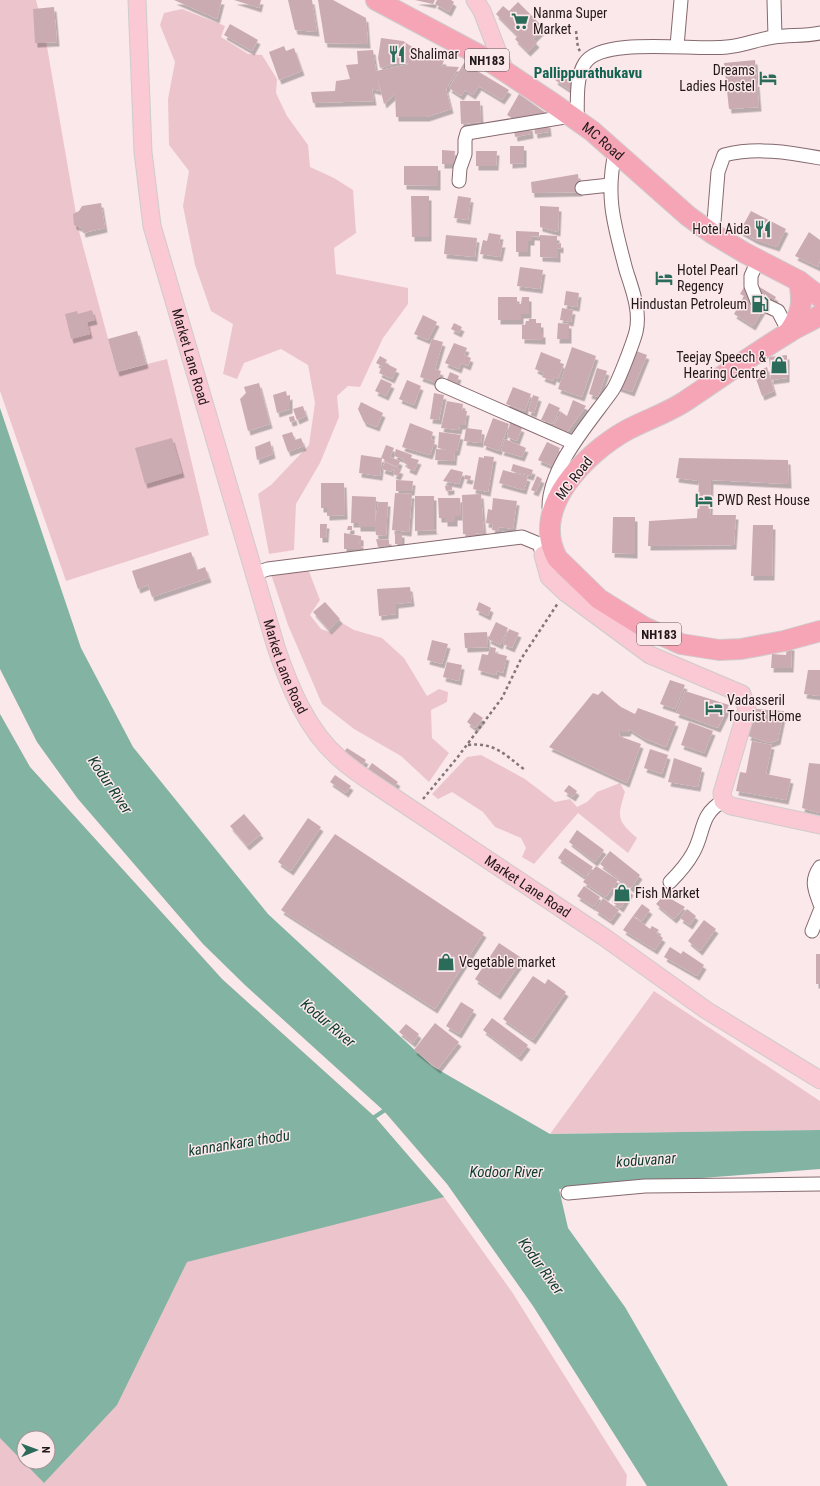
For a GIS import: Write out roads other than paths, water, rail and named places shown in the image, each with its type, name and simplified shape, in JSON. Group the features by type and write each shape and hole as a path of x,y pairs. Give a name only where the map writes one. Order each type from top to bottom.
{"highway":[{"name":"MC Road","path":"376,0 483,57 504,71 574,118 688,216 713,234 758,260 799,281 820,297"},
{"path":"789,332 798,319 802,299 799,281"},
{"name":"MC Road","path":"548,553 549,522 555,503 567,482 593,453 626,431 682,403 789,332 820,315"},
{"name":"NH183","path":"548,553 557,558 576,578 600,599 644,627 681,644 719,650 741,649 784,641 820,631"}],"main road":[{"name":"Market Lane Road","path":"136,0 143,152 152,226 253,574 286,680 312,726 338,758 604,937 706,1010 820,1080"},
{"path":"475,0 482,11 504,71"},
{"path":"548,553 549,577 566,593 650,655 742,694 747,710 722,793 723,801 730,806 820,825"}],"street":[{"path":"677,46 681,0"},
{"path":"774,0 775,37"},
{"path":"459,180 460,168 465,154 465,140 467,133 574,118 580,76 585,62 595,55 621,48 677,46 690,48 728,47 775,37 800,36 820,33"},
{"path":"713,234 718,172 724,155 737,152 763,150 820,158"},
{"path":"549,522 549,498 555,478 574,443 612,390 636,332 638,321 634,296 613,218 610,185 615,153"},
{"path":"582,188 610,185"},
{"path":"758,260 751,276 751,286 757,301 778,311 789,332"},
{"path":"442,385 574,443"},
{"path":"253,574 268,570 522,537 539,544 548,553"},
{"path":"670,882 680,872 694,852 705,818 714,806 723,801"},
{"path":"820,866 817,871 814,887 820,904"},
{"path":"812,931 820,911"},
{"path":"568,1193 645,1186 820,1184"}],"water":[{"name":"Kodoor River","path":"0,408 81,648 133,747 268,914 432,1066 550,1134 820,1130 820,1169 559,1189 568,1228 625,1307 728,1486 647,1486 533,1306 447,1184 384,1111 246,986 203,944 78,799 37,742 0,669"},
{"path":"0,714 30,767 222,979 375,1117 444,1197 187,1262 117,1405 44,1483 31,1470 56,1470 56,1430 16,1430 16,1454 0,1438"}],"waterway":[{"name":"kannankara thodu","path":"370,1120 388,1108"}],"place":[{"name":"Nanma Super Market","path":"520,21"},
{"name":"Shalimar","path":"397,54"},
{"name":"Dreams Ladies Hostel","path":"768,78"},
{"name":"Hotel Aida","path":"763,229"},
{"name":"Hotel Pearl Regency","path":"664,278"},
{"name":"Hindustan Petroleum","path":"760,304"},
{"name":"Teejay Speech & Hearing Centre","path":"779,365"},
{"name":"PWD Rest House","path":"704,500"},
{"name":"Vadasseril Tourist Home","path":"714,708"},
{"name":"Fish Market","path":"622,893"},
{"name":"Vegetable market","path":"446,962"}],"district":[{"name":"Pallippurathukavu","path":"588,73"}],"water label":[{"name":"Kodur River","path":"110,785"},
{"name":"Kodur River","path":"328,1023"},
{"name":"koduvanar","path":"646,1160"},
{"name":"Kodur River","path":"541,1266"}]}
